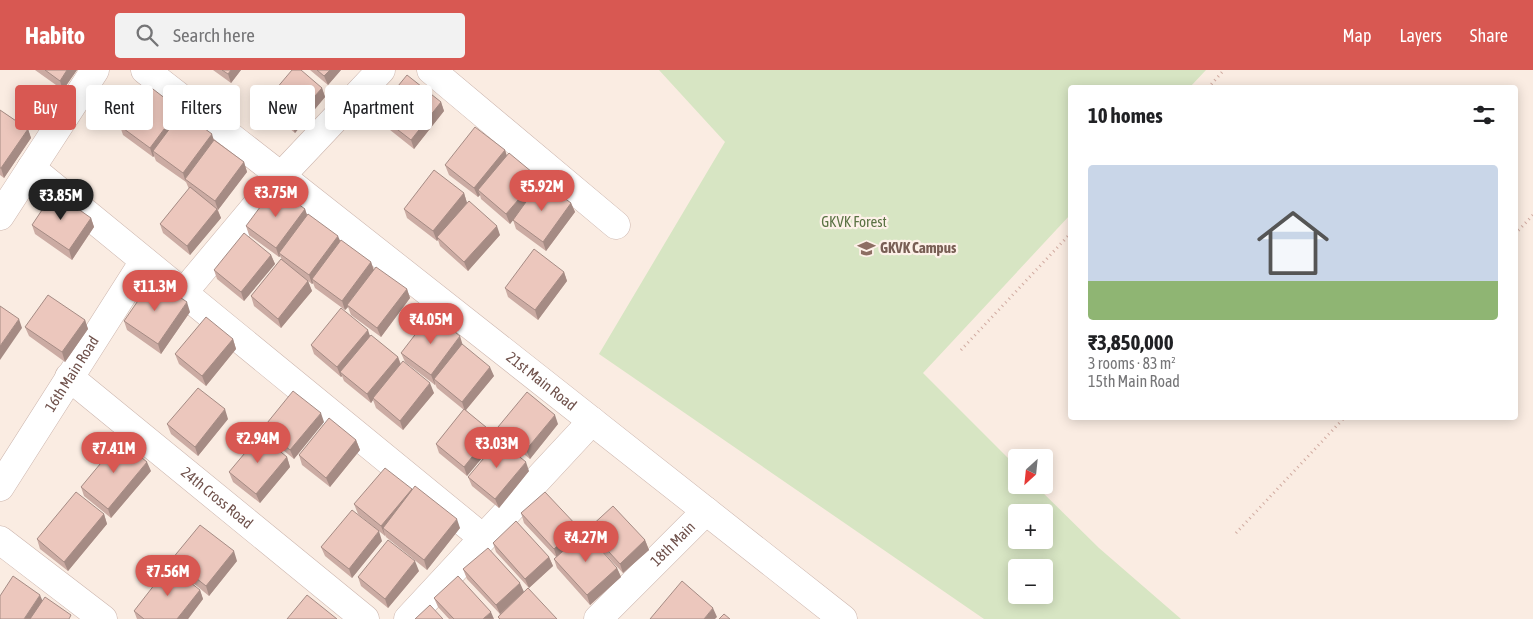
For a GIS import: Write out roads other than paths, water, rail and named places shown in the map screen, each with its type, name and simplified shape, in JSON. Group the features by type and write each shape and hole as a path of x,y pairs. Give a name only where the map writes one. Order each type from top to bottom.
{"street":[{"path":"0,216 95,70"},
{"name":"21st Main Road","path":"145,70 843,619"},
{"path":"183,293 281,176 380,70"},
{"path":"431,70 616,225"},
{"path":"31,168 483,538"},
{"name":"16th Main Road","path":"0,487 144,261"},
{"name":"24th Cross Road","path":"70,377 365,619"},
{"path":"408,619 592,421"},
{"name":"18th Main","path":"602,618 706,511"},
{"path":"0,540 103,619"}],"place":[{"name":"GKVK Campus","path":"866,248"}],"park label":[{"name":"GKVK Forest","path":"854,222"}]}
